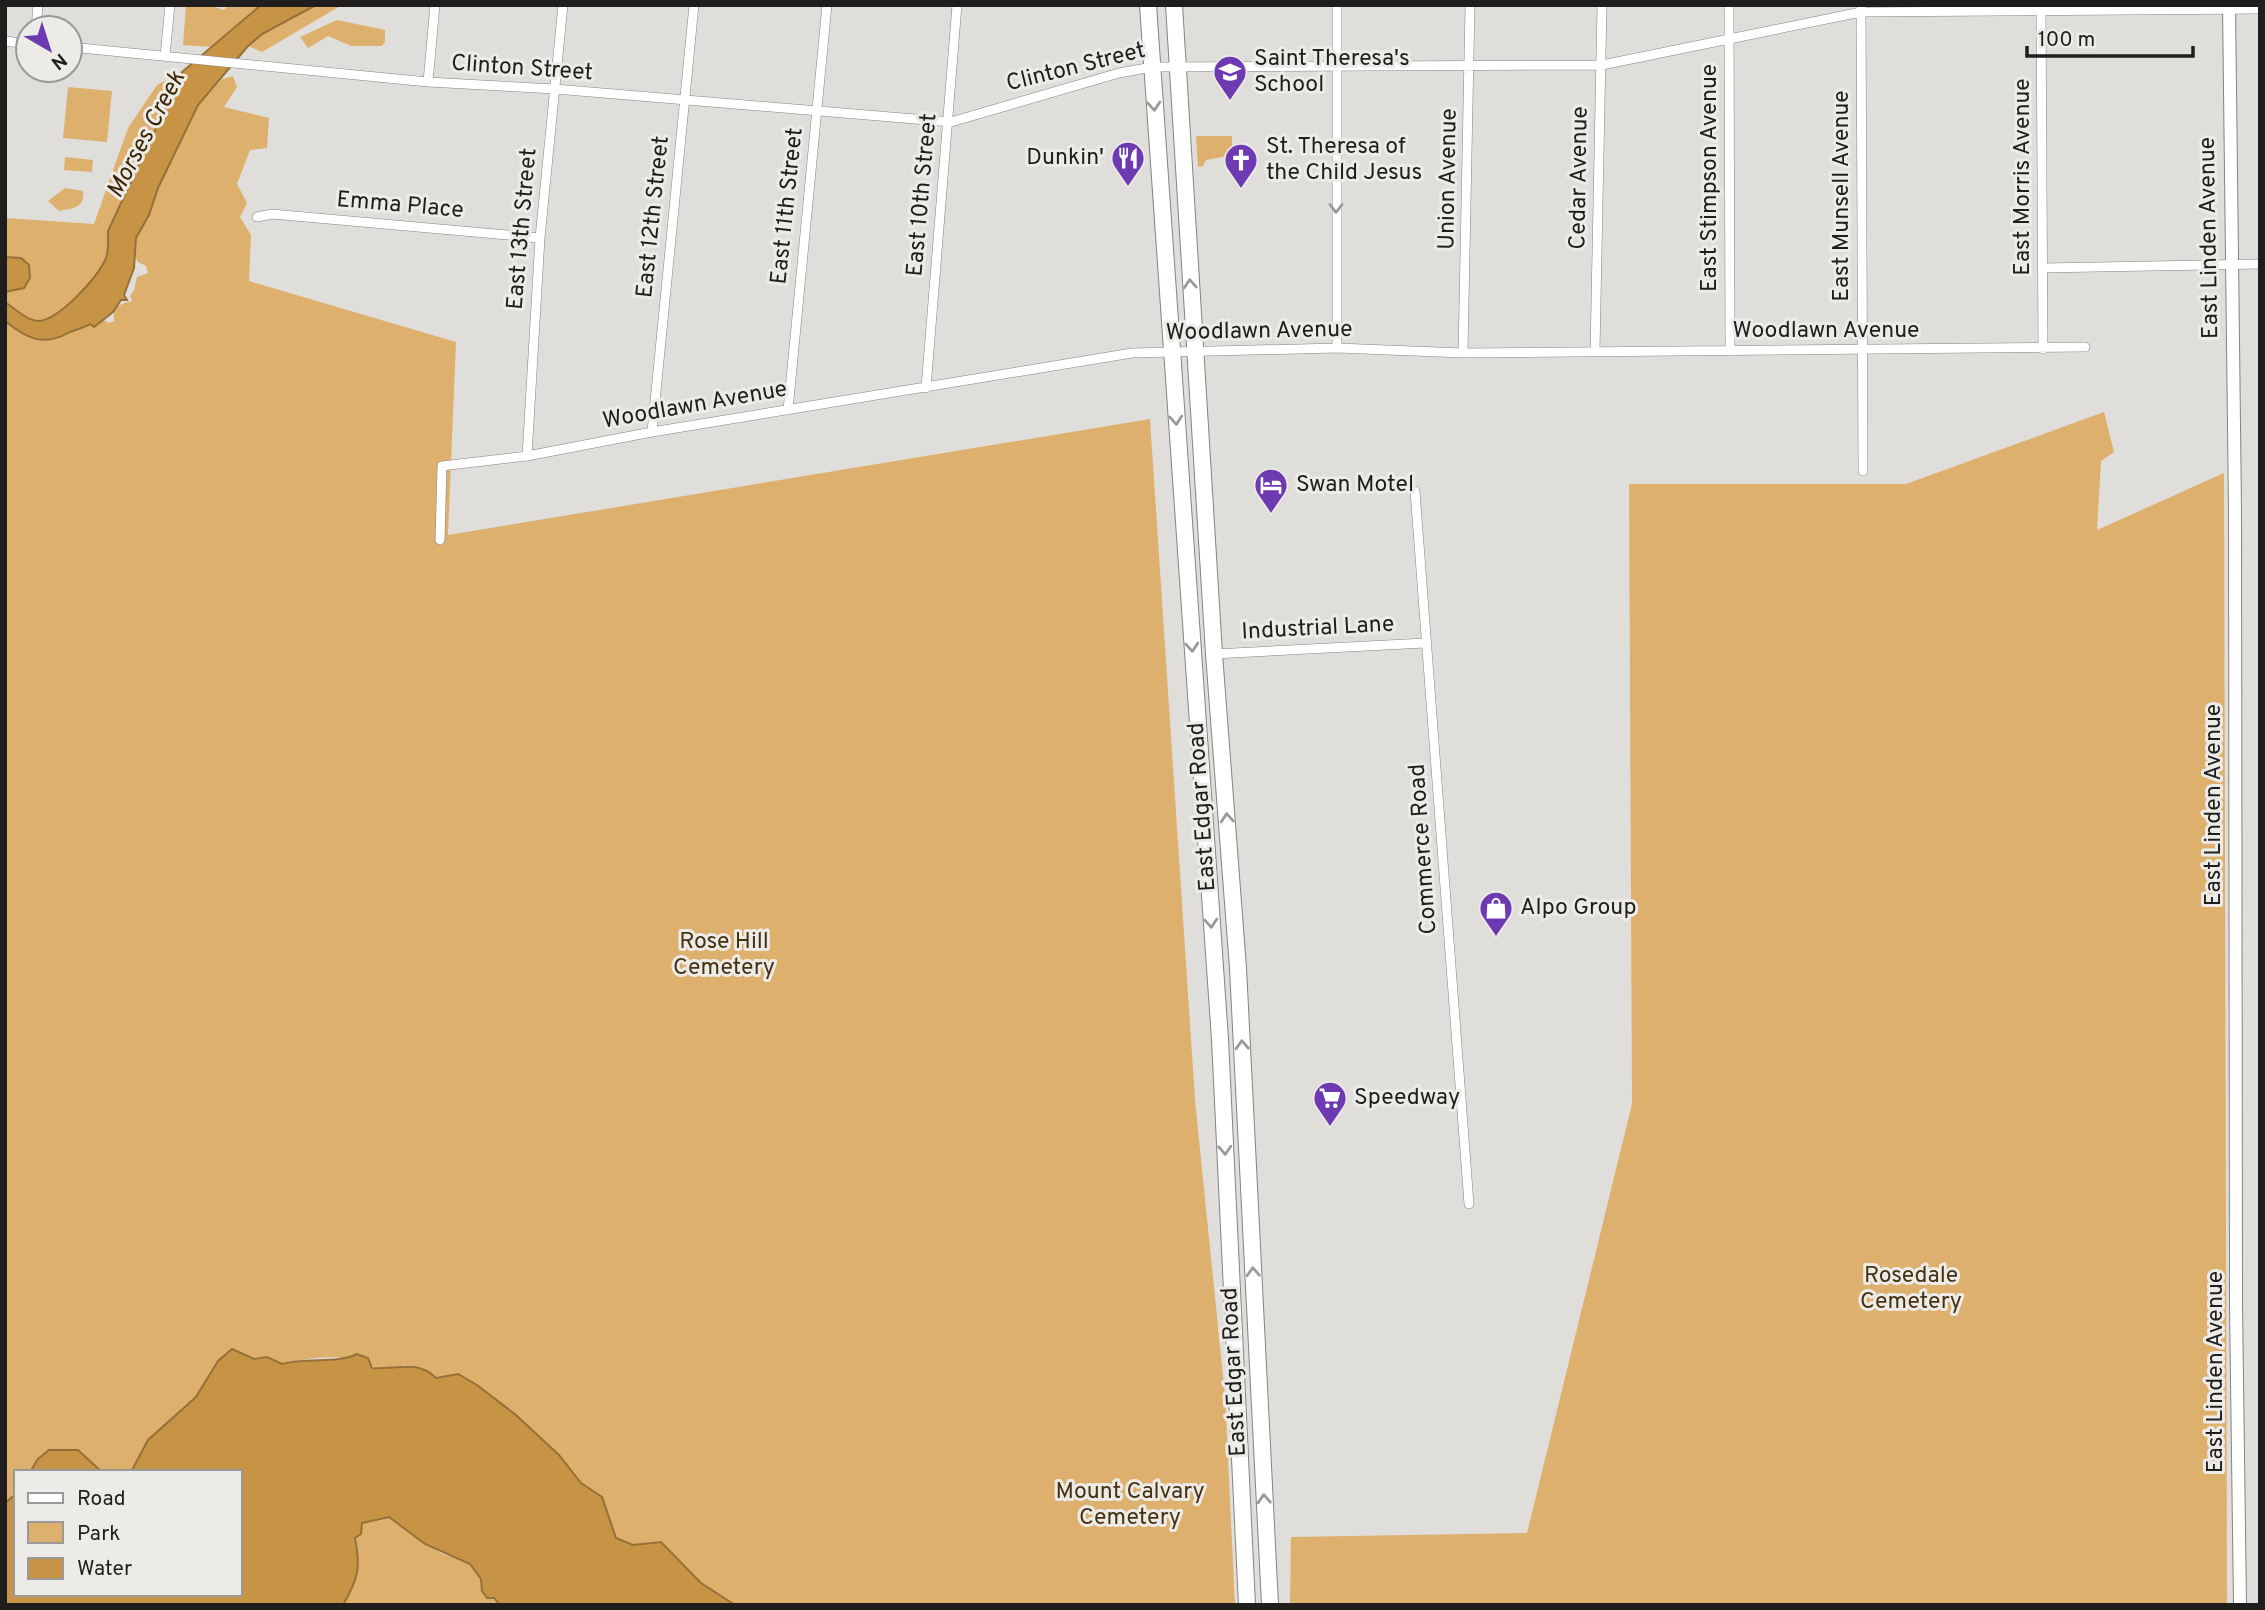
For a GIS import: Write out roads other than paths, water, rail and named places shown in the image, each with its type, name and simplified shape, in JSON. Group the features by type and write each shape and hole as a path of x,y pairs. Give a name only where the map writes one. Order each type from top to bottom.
{"highway":[{"path":"1148,5 1152,67"},
{"name":"East Edgar Road","path":"1174,5 1214,654 1238,968 1270,1605"},
{"name":"East Edgar Road","path":"1152,67 1220,1039 1247,1605"}],"street":[{"path":"165,56 170,5"},
{"path":"428,82 435,5"},
{"name":"East 13th Street","path":"527,456 540,238 563,5"},
{"name":"East 12th Street","path":"652,432 694,5"},
{"name":"East 11th Street","path":"788,410 827,5"},
{"name":"East 10th Street","path":"926,388 957,5"},
{"path":"1337,5 1337,348"},
{"name":"Union Avenue","path":"1463,353 1471,66 1470,5"},
{"name":"Cedar Avenue","path":"1595,352 1602,5"},
{"name":"East Stimpson Avenue","path":"1729,5 1730,351"},
{"name":"East Linden Avenue","path":"2229,7 2235,503 2236,1305 2240,1605"},
{"name":"East Morris Avenue","path":"2041,8 2043,349"},
{"name":"Clinton Street","path":"84,48 428,82 555,89 948,122 1119,73 1152,67 1602,65 1861,9 2260,9"},
{"name":"East Munsell Avenue","path":"1861,9 1863,471"},
{"name":"Emma Place","path":"257,217 272,214 540,238"},
{"path":"2043,268 2260,264"},
{"name":"Woodlawn Avenue","path":"440,540 442,466 527,456 652,432 1132,353 1337,348 1463,353 2085,347"},
{"name":"Commerce Road","path":"1415,492 1469,1204"},
{"name":"Industrial Lane","path":"1214,654 1425,643"}],"water":[{"path":"261,5 316,5 262,34 248,46 198,105 136,238 134,268 124,295 127,300 121,300 113,312 94,327 90,324 51,339 35,339 5,321 5,302 21,314 39,321 67,305 95,276 106,258 108,231 182,72"},
{"path":"5,254 6,257 21,258 29,265 30,278 24,288 5,292"},
{"path":"232,1349 254,1359 267,1357 282,1364 341,1359 357,1354 368,1358 372,1368 414,1367 429,1372 436,1378 458,1374 516,1415 559,1455 581,1483 602,1497 616,1538 633,1545 661,1542 701,1583 735,1605 500,1605 494,1598 487,1598 482,1591 481,1579 470,1564 425,1544 389,1517 362,1523 361,1534 355,1538 357,1573 343,1605 5,1605 5,1503 14,1496 14,1596 242,1596 242,1470 132,1470 148,1440 196,1397 218,1361"},
{"path":"49,1450 78,1450 100,1470 31,1470 38,1459"}],"place":[{"name":"Saint Theresa's School","path":"1230,102"},
{"name":"Dunkin'","path":"1128,188"},
{"name":"St. Theresa of the Child Jesus","path":"1241,190"},
{"name":"Swan Motel","path":"1271,515"},
{"name":"Alpo Group","path":"1496,938"},
{"name":"Speedway","path":"1330,1128"}],"water label":[{"name":"Morses Creek","path":"147,135"}],"park label":[{"name":"Rose Hill Cemetery","path":"724,955"},
{"name":"Rosedale Cemetery","path":"1911,1289"},
{"name":"Mount Calvary Cemetery","path":"1130,1505"}]}
